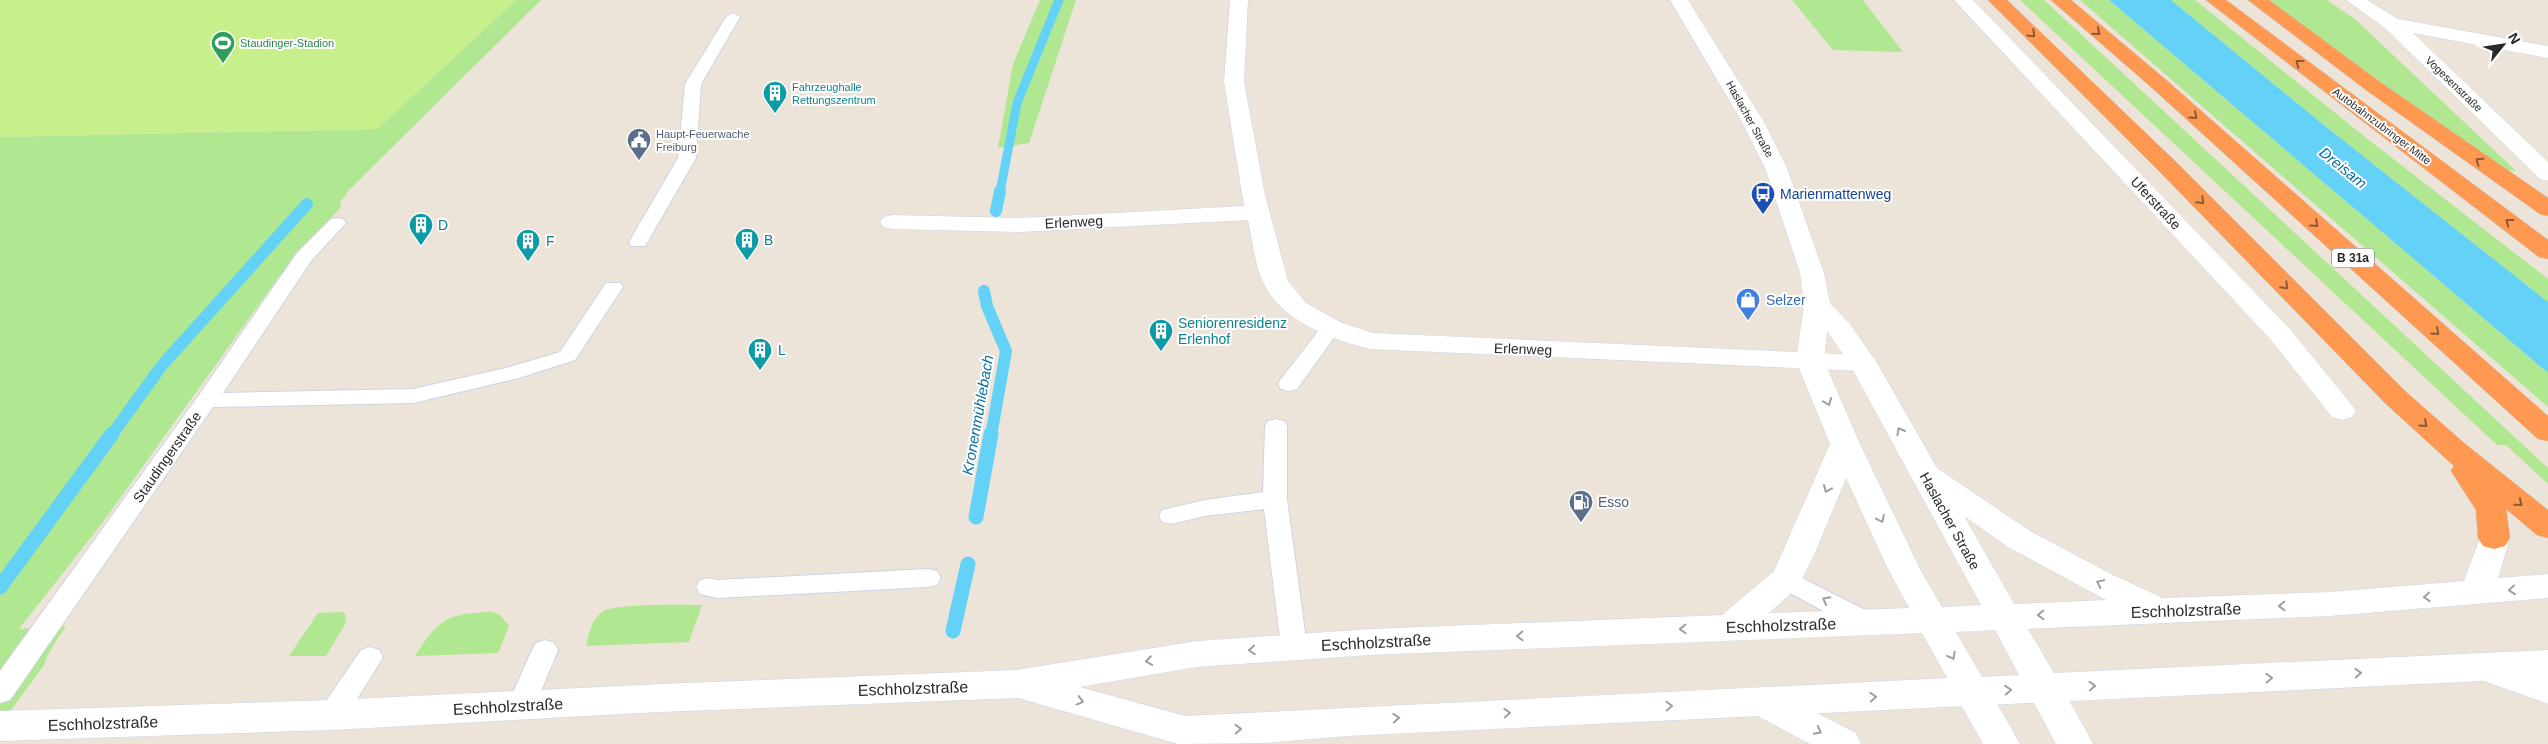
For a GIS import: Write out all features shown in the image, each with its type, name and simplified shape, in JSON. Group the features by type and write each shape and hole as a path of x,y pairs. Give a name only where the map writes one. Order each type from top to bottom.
{"highway":[{"path":"1997,0 2153,152 2395,397 2454,450 2548,527"},
{"name":"B 31a","path":"2060,0 2158,83 2548,432"},
{"name":"Autobahnzubringer Mitte","path":"2215,0 2548,252"},
{"path":"2257,0 2373,86 2548,209"},
{"path":"2454,450 2491,510 2494,538"}],"street":[{"name":"Erlenweg","path":"1239,0 1234,82 1257,212 1276,283 1297,308 1331,328 1370,342 1863,363"},
{"name":"Haslacher Straße","path":"1679,0 1753,122 1776,168 1812,273 1817,305 1810,361"},
{"name":"Uferstraße","path":"1963,0 2280,334 2342,412"},
{"name":"Vogesenstraße","path":"2355,0 2392,24 2548,174"},
{"path":"2392,24 2548,52"},
{"name":"Erlenweg","path":"892,222 1020,225 1257,212"},
{"name":"Haslacher Straße","path":"1817,305 1842,330 1863,363 2075,744"},
{"path":"1810,361 1904,569 2002,744"},
{"path":"1731,627 1786,579 1846,444"},
{"path":"1924,473 2019,540 2099,584 2160,611"},
{"path":"2476,593 2493,547 2494,538"},
{"name":"Eschholzstraße","path":"0,726 332,715 1016,684 1197,654 1294,647 1731,627 2330,604 2548,586"},
{"name":"Eschholzstraße","path":"1016,684 1185,731 1264,728 1357,720 2548,664"},
{"path":"2484,667 2548,690"},
{"path":"1763,702 1843,744"}],"lane":[{"path":"638,242 687,158 693,84 733,17"},
{"name":"Staudingerstraße","path":"0,692 207,400 304,257 337,223"},
{"path":"207,400 413,396 511,373 568,356 613,287"},
{"path":"1289,384 1331,328"},
{"path":"1276,426 1275,499 1294,647"},
{"path":"1171,516 1205,508 1275,499"},
{"path":"709,587 928,578"},
{"path":"1786,579 1866,622"},
{"path":"521,706 545,650"},
{"path":"332,715 370,657"}],"green space":[{"name":"Staudinger-Stadion","path":"0,0 516,0 377,129 0,137"},
{"path":"516,0 541,0 349,190 340,203 341,207 278,278 103,522 19,629 66,626 47,656 44,665 0,725 0,137 377,129"},
{"path":"1040,0 1076,0 1029,143 998,148 1013,64"},
{"path":"1792,0 1863,0 1903,52 1833,50"},
{"path":"2020,0 2044,0 2548,468 2548,484 2506,445 2497,445"},
{"path":"2080,0 2109,0 2548,373 2548,407"},
{"path":"2171,0 2195,0 2365,137 2548,279 2548,302 2325,126"},
{"path":"2267,0 2327,0 2356,20 2516,171 2499,169"},
{"path":"650,605 702,605 689,642 586,646 595,619 602,612 609,609"},
{"path":"342,612 346,615 345,624 326,656 289,656 318,613"},
{"path":"493,612 501,616 509,626 498,653 415,656 431,634 446,620 465,614"}],"water":[{"name":"Dreisam","path":"2109,0 2171,0 2325,126 2548,302 2548,373"}],"waterway":[{"name":"Kronenmühlebach","path":"1000,192 1017,103 1059,0"},
{"name":"Kronenmühlebach","path":"996,211 1000,191"},
{"path":"164,363 307,204"},
{"name":"Kronenmühlebach","path":"984,291 987,306 1006,351 991,436"},
{"path":"111,436 160,368"},
{"path":"0,587 112,434"},
{"name":"Kronenmühlebach","path":"976,517 991,434"},
{"name":"Kronenmühlebach","path":"953,631 968,564"}],"place":[{"name":"Staudinger-Stadion","path":"223,64"},
{"name":"Fahrzeughalle Rettungszentrum","path":"775,114"},
{"name":"Haupt-Feuerwache Freiburg","path":"639,161"},
{"name":"Marienmattenweg","path":"1763,215"},
{"name":"D","path":"421,246"},
{"name":"B","path":"747,261"},
{"name":"F","path":"528,262"},
{"name":"Selzer","path":"1748,321"},
{"name":"Seniorenresidenz Erlenhof","path":"1161,352"},
{"name":"L","path":"760,371"},
{"name":"Esso","path":"1581,523"}]}
